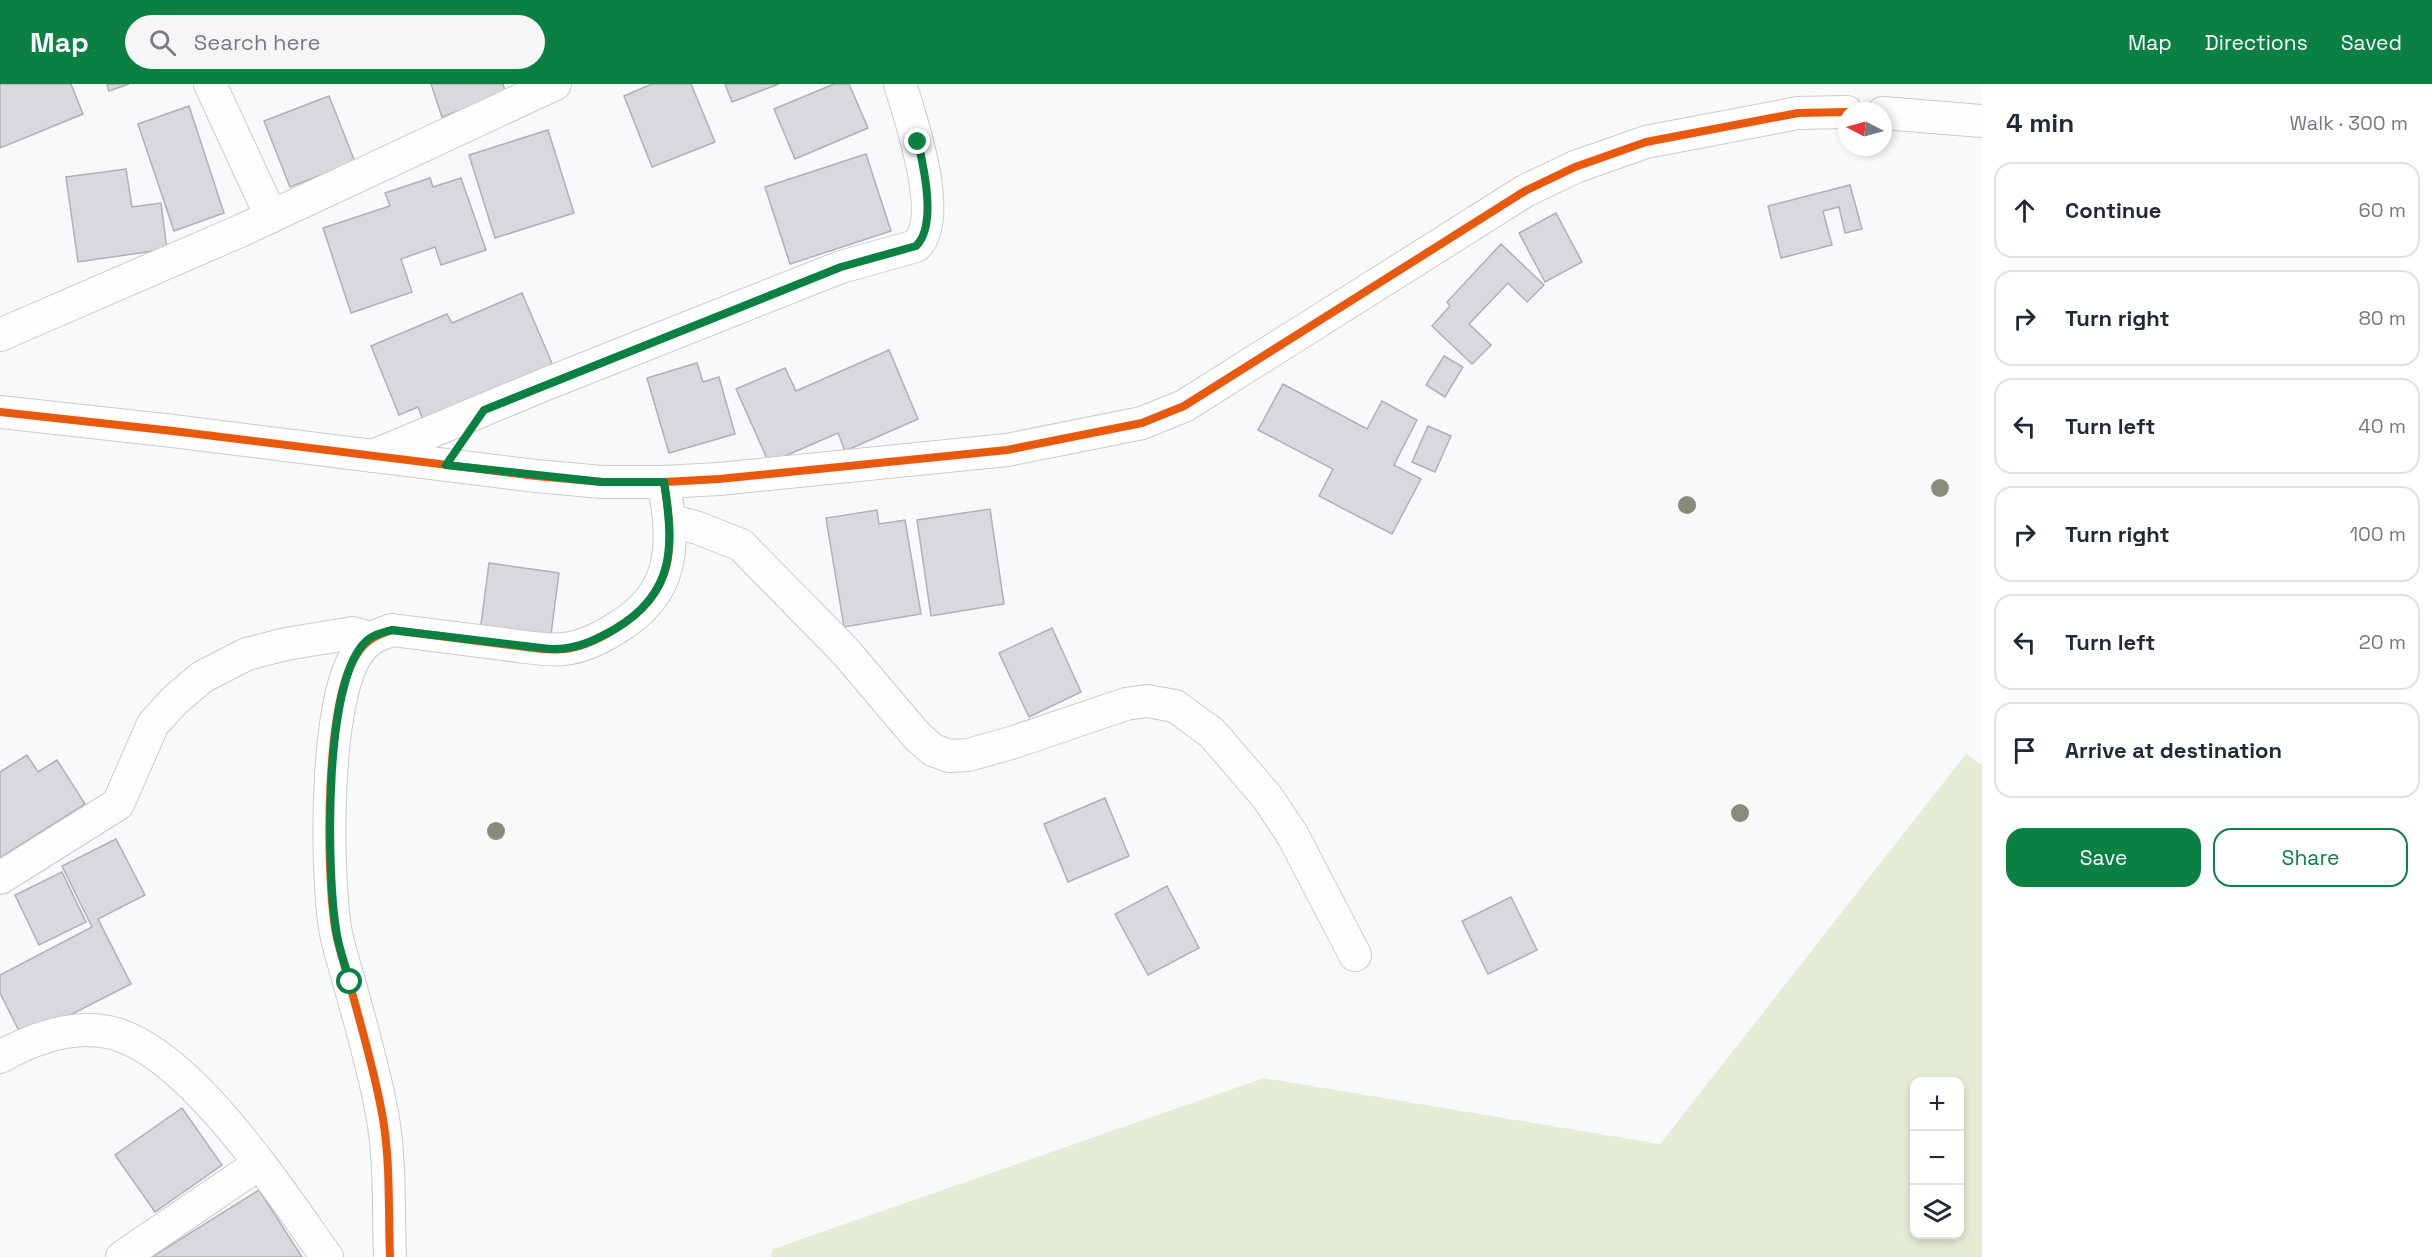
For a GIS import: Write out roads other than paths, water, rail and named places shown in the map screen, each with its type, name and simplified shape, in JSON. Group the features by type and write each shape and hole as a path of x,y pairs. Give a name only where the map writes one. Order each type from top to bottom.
{"street":[{"path":"210,84 272,216"},
{"path":"0,335 272,216 555,84"},
{"path":"372,457 841,267 916,246 922,240 927,217 924,168 900,84"},
{"path":"0,412 602,482 664,482 730,478 1007,450 1142,423 1184,405 1525,191 1575,167 1646,142 1798,113 1838,112"},
{"path":"1892,114 1980,119"},
{"path":"446,465 484,410"},
{"path":"390,1257 387,1152 381,1109 336,929 330,847 332,763 341,701 349,671 357,653 370,638 392,630 550,649 576,647 591,642 626,622 638,612 661,585 669,558 669,520 664,482"},
{"path":"669,520 698,528 741,545 845,651 917,736 933,750 949,756 968,755 1011,743 1126,704 1147,701 1175,706 1212,733 1267,797 1293,836 1355,955"},
{"path":"0,878 118,804 153,724 175,700 202,677 247,654 286,644 353,633 370,638"},
{"path":"3,1049 41,1037 88,1030 110,1032 156,1052 215,1109 259,1164 327,1257"},
{"path":"123,1257 259,1164"}]}
